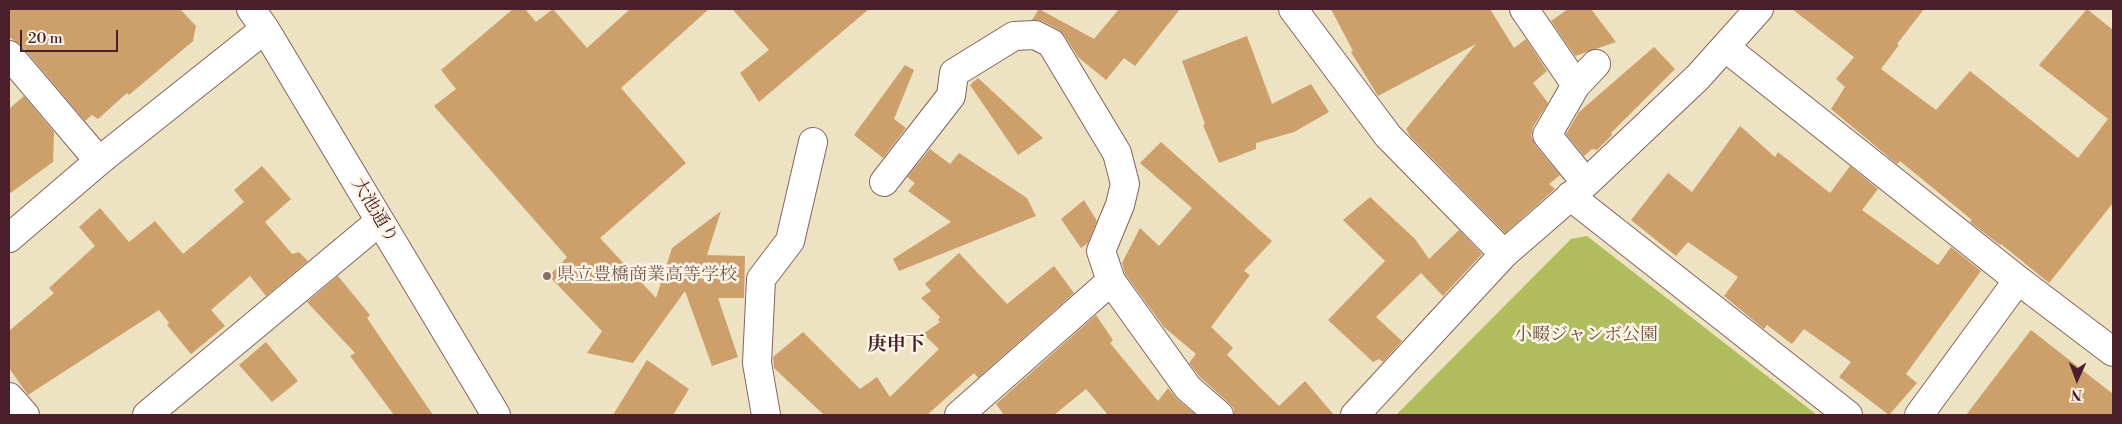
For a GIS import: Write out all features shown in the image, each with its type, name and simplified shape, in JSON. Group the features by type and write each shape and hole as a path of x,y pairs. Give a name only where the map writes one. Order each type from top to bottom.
{"street":[{"path":"1293,9 1388,136 1504,254"},
{"path":"1524,9 1576,85"},
{"path":"1355,415 1504,254 1578,190 1726,48 1759,9"},
{"path":"9,238 99,161 258,19"},
{"name":"大池通り","path":"258,19 496,415"},
{"path":"884,182 951,96 954,73 1014,36 1036,35 1051,43 1117,153 1124,184 1120,205 1101,251 1111,281 1188,388 1219,415"},
{"path":"1726,48 2018,280 2113,352"},
{"path":"9,55 99,161"},
{"path":"1596,64 1576,85 1547,135 1578,190 1848,415"},
{"path":"766,415 757,363 761,279 790,241 813,142"},
{"path":"147,415 380,221"},
{"path":"1918,415 2018,280"},
{"path":"959,415 1111,281"},
{"path":"9,397 24,415"}],"green space":[{"name":"小畷ジャンボ公園","path":"1587,236 1817,415 1396,415 1571,239"}],"building":[{"path":"9,9 180,9 196,26 193,41 129,95 127,93 98,119 92,115 85,121 21,45 9,37"},
{"path":"513,9 525,9 536,22 553,9 587,48 630,9 709,9 621,88 686,163 600,238 656,298 672,248 721,211 707,255 745,256 744,298 718,298 738,357 712,366 685,291 633,363 587,353 602,331 549,276 567,257 434,106 456,89 441,70"},
{"path":"732,9 869,9 759,102 740,73 769,50"},
{"path":"1039,9 1094,39 1119,9 1180,9 1135,66 1124,58 1106,80 1078,57 1058,29 1042,21 1032,20"},
{"path":"1331,9 1490,9 1514,48 1526,39 1547,71 1533,83 1548,103 1533,127 1531,136 1535,145 1560,175 1549,184 1555,189 1505,233 1410,136 1406,129 1476,44 1378,96 1351,52 1353,51"},
{"path":"1568,9 1591,9 1616,42 1575,56 1551,21"},
{"path":"1792,9 1924,9 1897,44 1899,45 1881,69 1936,110 1970,71 2078,158 2108,119 2039,65 2087,9 2113,30 2113,203 2049,283 2001,244 1970,222 1972,220 1900,161 1897,164 1831,109 1845,87 1836,79 1854,57"},
{"path":"1247,36 1272,104 1311,84 1329,112 1294,132 1256,143 1256,149 1219,163 1203,125 1205,124 1182,61"},
{"path":"1654,47 1675,69 1611,133 1612,135 1597,150 1592,149 1584,156 1566,134 1579,112"},
{"path":"905,65 914,70 894,119 906,128 883,158 854,135"},
{"path":"978,78 1043,138 1018,155 970,85"},
{"path":"24,96 54,132 53,162 9,194 9,109"},
{"path":"1740,126 1775,157 1778,152 1830,193 1850,166 1878,189 1862,210 1938,265 1951,247 1981,271 1906,374 1917,383 1889,415 1839,377 1851,362 1804,329 1792,344 1767,325 1764,329 1724,296 1738,277 1688,242 1676,256 1631,220 1668,173 1692,192"},
{"path":"1161,142 1272,241 1244,271 1250,275 1211,327 1233,348 1227,355 1279,406 1305,381 1334,415 1234,415 1234,409 1230,404 1200,377 1189,363 1196,354 1164,327 1125,274 1122,263 1140,228 1159,246 1192,208 1140,163"},
{"path":"930,149 950,164 959,153 1027,198 1036,216 899,271 893,259 951,222 908,191 915,183 907,177"},
{"path":"262,166 291,199 265,222 292,254 299,252 308,261 266,296 250,276 211,310 225,326 191,354 167,325 169,323 159,310 28,395 9,368 9,331 54,293 49,288 95,246 79,227 100,208 129,242 155,221 183,254 244,202 234,190"},
{"path":"1370,197 1415,239 1429,259 1459,230 1482,254 1443,296 1421,273 1376,317 1402,341 1383,362 1379,359 1373,362 1328,320 1385,261 1343,220"},
{"path":"1084,200 1097,221 1088,243 1081,248 1061,219"},
{"path":"959,253 1007,304 1054,266 1074,293 978,378 974,373 927,415 824,415 774,368 773,357 803,332 860,389 877,377 890,397 939,349 923,334 940,322 938,320 940,317 921,298 931,291 925,284"},
{"path":"338,276 370,315 367,318 433,415 394,415 350,356 355,353 307,302"},
{"path":"1096,315 1113,340 1110,343 1158,401 1168,388 1178,400 1196,415 1108,415 1086,389 1054,415 1004,415 996,404"},
{"path":"2031,330 2113,394 2113,415 1966,415"},
{"path":"266,342 298,381 272,402 239,365"},
{"path":"647,360 689,389 673,415 613,415"}],"place":[{"name":"県立豊橋商業高等学校","path":"547,276"}],"district":[{"name":"庚申下","path":"896,345"}]}
